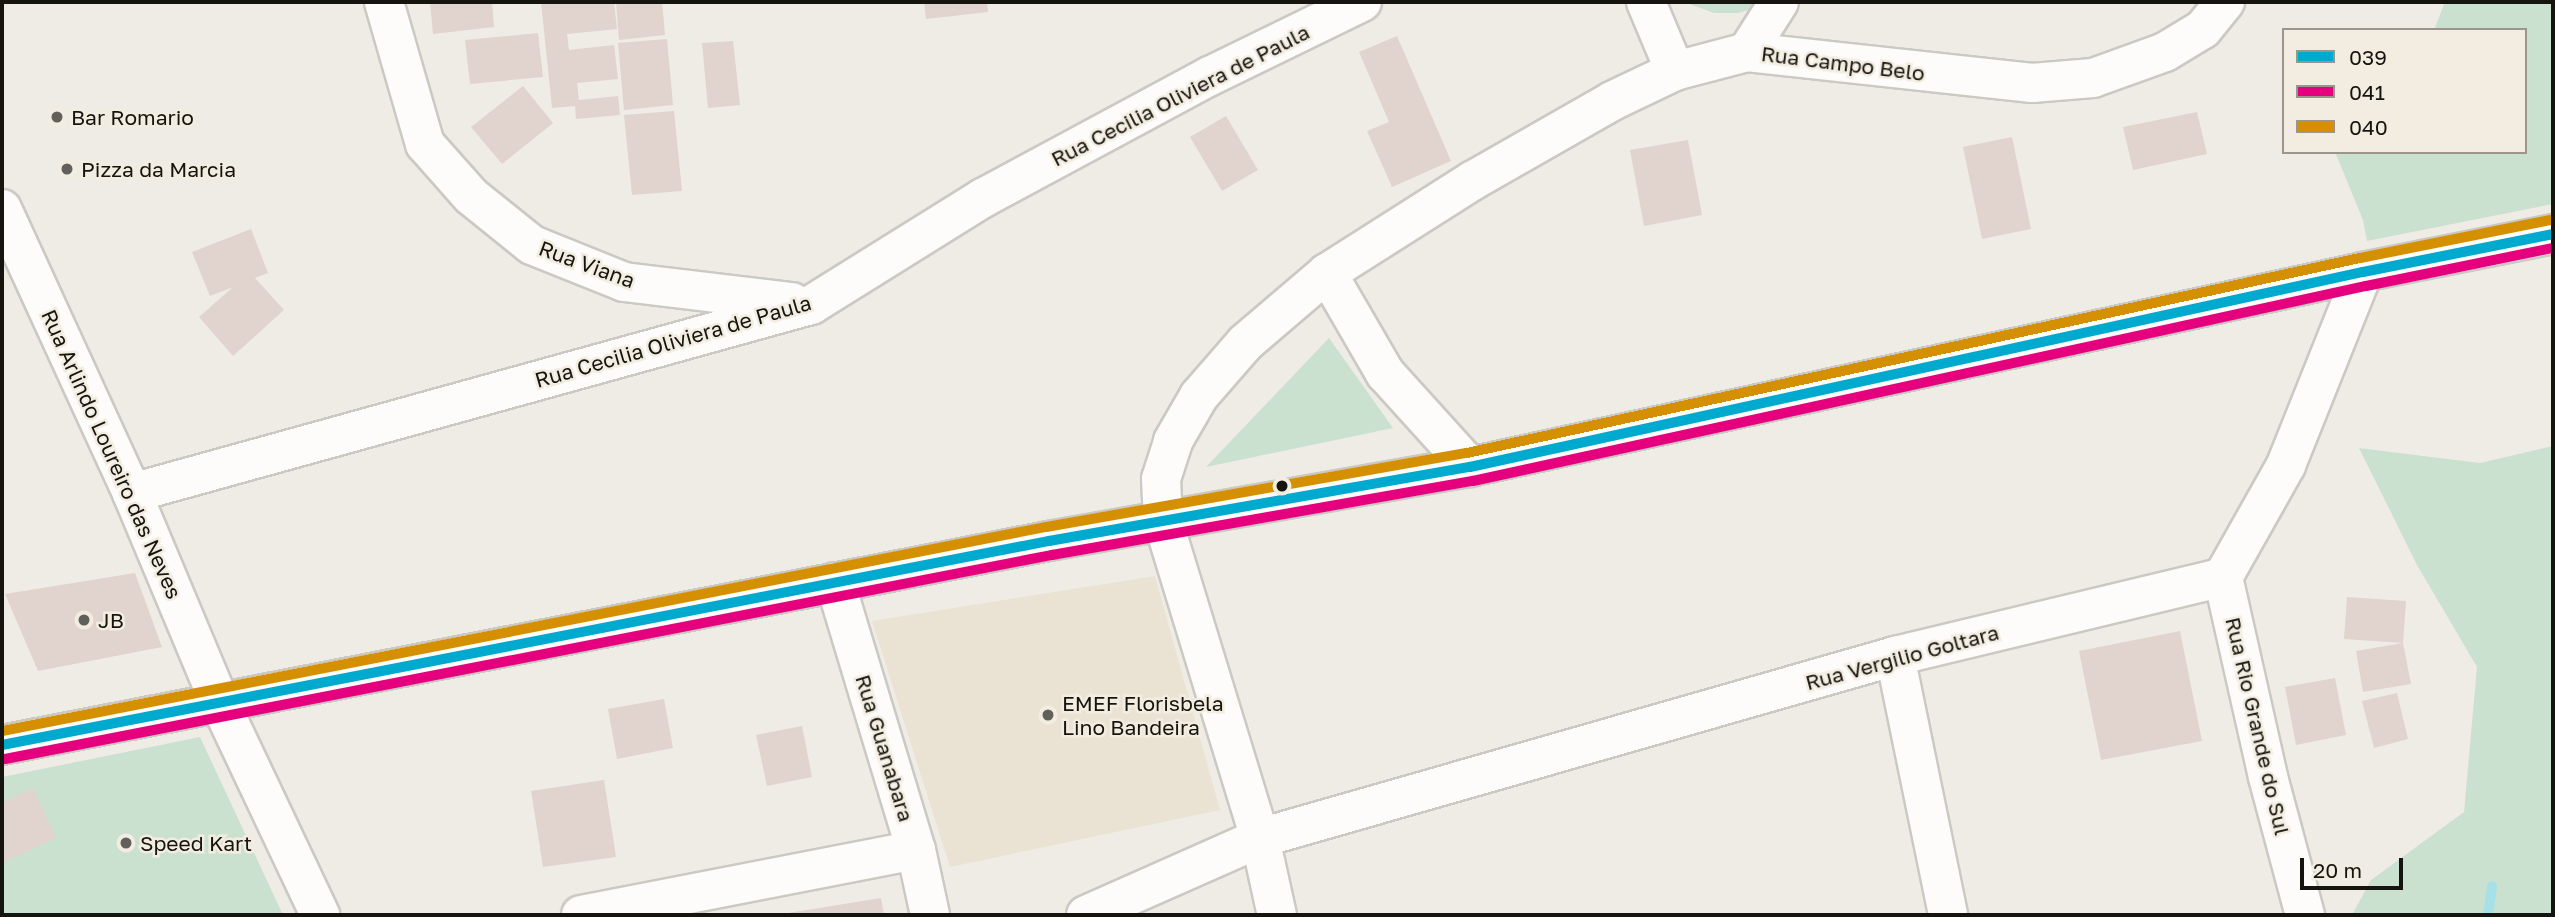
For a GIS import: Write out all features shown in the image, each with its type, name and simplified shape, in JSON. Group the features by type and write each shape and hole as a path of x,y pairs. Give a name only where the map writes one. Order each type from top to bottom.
{"street":[{"name":"Rua Viana","path":"384,2 425,144 471,196 532,245 624,282 811,304"},
{"name":"Rua Cecilia Oliviera de Paula","path":"132,493 811,304 984,198 1210,76 1362,2"},
{"path":"1646,2 1675,71"},
{"path":"1747,52 1779,2"},
{"name":"Rua Campo Belo","path":"1277,915 1260,838 1163,521 1161,479 1172,441 1199,396 1245,343 1326,273 1472,181 1612,101 1675,71 1747,52 2032,83 2093,78 2165,52 2203,29 2225,2"},
{"name":"Rua Arlindo Loureiro das Neves","path":"2,209 132,493 219,701 320,915"},
{"path":"2,745 835,582 1470,467 2363,272 2553,234"},
{"path":"2223,577 2286,464 2363,272"},
{"path":"1326,273 1385,373 1470,467"},
{"name":"Rua Vergilio Goltara","path":"1086,915 1260,838 1895,656 2223,577"},
{"name":"Rua Rio Grande do Sul","path":"2223,577 2268,777 2305,915"},
{"name":"Rua Guanabara","path":"835,582 916,850 930,915"},
{"path":"1895,656 1948,915"},
{"path":"581,915 916,850"}],"shaded area":[{"name":"EMEF Florisbela Lino Bandeira","path":"1155,576 1220,810 950,867 872,621"}],"green space":[{"path":"1684,2 1764,2 1761,6 1738,13 1714,13"},
{"path":"2445,2 2553,2 2553,204 2367,241 2363,220 2336,154 2527,154 2527,28 2435,28"},
{"path":"1329,338 1393,428 1206,467"},
{"path":"2553,446 2553,915 2352,915 2371,880 2464,812 2477,667 2417,565 2359,448 2480,463"},
{"name":"Speed Kart","path":"200,737 283,915 5,915 2,910 2,777"}],"building":[{"path":"430,2 492,2 494,27 433,34"},
{"path":"541,2 614,2 617,29 567,34 569,50 614,45 618,79 577,83 579,100 618,96 620,115 576,119 575,106 552,108"},
{"path":"616,2 662,2 665,35 619,40"},
{"path":"924,2 987,2 988,12 926,19"},
{"path":"538,33 543,77 470,84 465,40"},
{"path":"1397,36 1451,161 1392,187 1367,131 1389,122 1359,52"},
{"path":"667,39 673,105 624,110 618,43"},
{"path":"733,41 740,105 708,108 702,43"},
{"path":"523,86 553,123 502,164 471,127"},
{"path":"674,111 682,191 632,195 624,115"},
{"path":"2197,112 2207,154 2133,170 2123,127"},
{"path":"1226,116 1258,170 1222,191 1190,137"},
{"path":"2012,137 2031,229 1982,239 1963,147"},
{"path":"1688,140 1702,215 1644,226 1630,150"},
{"path":"251,229 268,273 255,278 284,310 233,356 199,317 233,287 210,296 192,252"},
{"name":"JB","path":"135,573 162,647 38,671 5,594"},
{"path":"2347,597 2406,601 2403,643 2344,639"},
{"path":"2180,631 2202,741 2101,760 2079,651"},
{"path":"2403,643 2411,684 2363,692 2356,651"},
{"path":"2335,678 2346,735 2296,745 2285,687"},
{"path":"2397,693 2408,739 2374,748 2362,701"},
{"path":"664,699 673,748 617,759 608,709"},
{"path":"802,726 812,777 767,786 756,735"},
{"path":"604,780 616,857 543,867 531,791"},
{"path":"33,788 56,838 2,863 2,803"},
{"path":"881,898 884,915 782,915 782,914"}],"waterway":[{"path":"2488,915 2492,886"}],"transit line":[{"name":"040","path":"2,731 1046,527 1467,453 2360,258 2550,220"},
{"name":"039","path":"2,745 1049,541 1470,467 2363,272 2553,234"},
{"name":"041","path":"5,759 1052,555 1473,481 2366,286 2553,248"}],"place":[{"name":"Bar Romario","path":"57,117"},
{"name":"Pizza da Marcia","path":"67,169"},
{"name":"JB","path":"84,620"},
{"name":"EMEF Florisbela Lino Bandeira","path":"1048,715"},
{"name":"Speed Kart","path":"126,843"}]}
